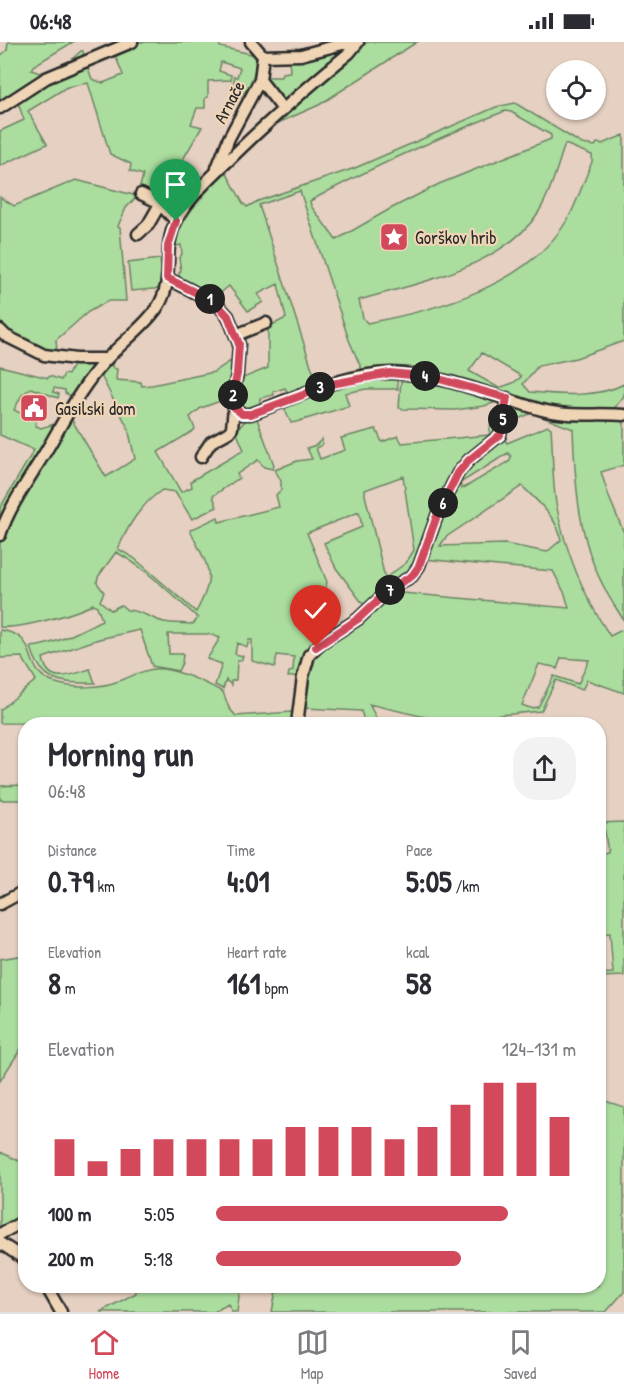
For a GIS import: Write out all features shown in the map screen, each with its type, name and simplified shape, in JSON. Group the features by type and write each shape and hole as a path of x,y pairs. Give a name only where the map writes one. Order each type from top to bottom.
{"street":[{"path":"0,108 46,78 132,42"},
{"path":"251,42 263,56 260,80"},
{"path":"263,56 301,55 350,42"},
{"path":"0,535 15,504 68,415 106,359 157,309 166,290 168,246 176,221 190,200 282,108 349,53 358,42"},
{"name":"Arnače","path":"214,174 229,138 260,80 282,108"},
{"path":"141,194 160,204 176,221"},
{"path":"138,234 147,225 160,204"},
{"path":"167,278 216,303 228,316 236,335 239,356 232,398 234,407 232,428"},
{"path":"236,335 266,322"},
{"path":"2,334 44,355 76,359 106,359"},
{"path":"201,457 211,442 229,432 251,414 321,386 390,373 432,377 565,415 597,413 624,415"},
{"path":"298,717 303,677 309,655 324,640 358,619 390,589 412,576 419,566 438,513 458,473 469,460 500,435 507,398"},
{"path":"234,407 242,414 251,414"},
{"path":"0,904 18,894"},
{"path":"0,1234 18,1224"},
{"path":"0,1243 18,1255"},
{"path":"50,1293 61,1312"}],"green space":[{"path":"8,42 73,42 33,66 31,70 40,73 73,62 71,60 81,51 83,51 84,58 0,105 0,56 7,50"},
{"path":"138,42 219,42 220,47 255,56 255,70 250,83 234,104 234,76 237,77 240,68 221,62 219,71 231,75 231,80 208,81 205,108 197,108 191,124 202,127 182,161 186,165 175,185 188,193 188,197 174,215 139,191 143,175 130,171 131,164 110,154 88,83 67,87 28,111 47,144 0,166 0,131 24,120 17,100 49,78 86,63 92,79 103,83 123,75 114,52"},
{"path":"368,42 417,42 319,105 278,123 229,168 226,172 247,207 258,201 355,168 496,107 515,103 582,144 595,146 597,143 602,144 624,135 624,341 576,358 538,366 523,384 530,392 566,394 603,392 624,384 624,396 613,410 551,408 488,390 363,372 349,340 300,191 259,205 317,384 290,396 285,388 273,392 274,395 260,398 260,408 246,413 236,402 238,380 268,368 268,327 286,318 278,284 258,294 263,302 248,311 229,286 213,299 179,283 181,271 179,258 182,254 181,245 176,246 183,224 201,197 256,136","holes":["505,111 511,112 551,135 551,139 439,184 336,240 311,206 310,201 382,164","565,144 592,155 592,162 569,217 552,241 531,260 507,277 452,302 367,323 363,318 359,300 457,270 503,247 523,232 543,205","482,353 521,377 499,388 469,371"]},
{"path":"344,47 343,52 286,101 282,102 264,79 281,77 282,73 290,72 289,57"},
{"path":"76,180 137,196 126,208 118,226 120,227 126,301 108,301 88,312 56,340 57,352 38,347 0,327 0,197 14,206"},
{"path":"160,259 164,288 131,291 128,263"},
{"path":"235,358 232,394 226,394 226,399 201,408 190,417 195,429 158,452 181,492 192,487 191,481 244,450 236,431 246,420 256,416 274,465 273,469 264,467 258,460 237,474 239,478 213,496 217,507 192,519 175,492 162,490 147,502 126,532 118,549 134,558 196,612 209,579 206,563 190,530 218,517 219,522 279,507 276,495 281,490 281,481 275,470 297,461 312,459 307,448 316,445 322,439 322,445 316,448 320,459 345,450 341,438 376,429 382,442 398,436 402,443 489,435 491,422 501,421 499,431 462,465 415,568 366,608 336,568 324,543 362,527 359,512 307,533 327,582 325,590 315,599 301,600 300,603 294,604 296,620 317,623 320,640 301,676 288,677 289,672 293,671 294,657 277,655 275,667 252,661 252,640 249,640 247,647 237,643 235,654 243,656 241,661 237,661 236,680 231,681 231,685 226,680 223,689 215,685 222,664 207,659 220,638 209,634 168,634 169,654 183,654 178,671 152,666 140,630 99,639 43,658 46,667 55,675 68,676 90,669 95,683 62,681 54,678 40,668 31,647 59,640 102,620 97,606 93,604 47,620 20,626 0,627 0,543 5,529 70,417 106,477 135,459 128,428 99,372 111,361 113,368 117,369 116,380 141,382 142,386 214,372","holes":["403,476 414,550 406,563 385,578 365,490","116,552 148,574 198,618 193,624 164,622 136,611 127,610 121,605 111,610 100,601 104,592 97,583 98,577"]},
{"path":"75,361 98,361 75,398 65,393 65,390 54,388 53,392 59,394 58,398 31,388 22,395 14,410 36,421 36,426 41,428 54,424 58,426 0,525 0,508 34,450 0,435 0,366 61,380 64,374 68,375"},
{"path":"394,378 398,389 366,389 345,393 349,406 296,422 291,423 285,410 286,407 343,385"},
{"path":"403,378 470,390 500,401 455,410 403,409 399,408"},
{"path":"513,407 624,418 624,465 601,472 624,533 624,621 607,593 589,551 577,490 573,429 532,413 506,424 505,440 507,443 548,426 551,428 556,503 564,538 576,572 591,605 610,636 624,629 624,693 587,680 582,690 556,680 541,711 494,717 425,717 369,704 376,717 363,717 361,711 305,708 304,717 300,717 309,659 391,592 569,608 565,594 553,571 424,559 460,473 491,447 510,408","holes":["508,453 511,456 510,461 462,489 460,483","522,486 556,524 561,540 547,552 505,544 440,546 446,537","561,658 589,660 578,684 554,676 538,707 530,708 522,705 539,664 557,669"]},
{"path":"0,630 22,639 37,670 44,678 56,683 79,687 96,686 150,670 171,670 190,676 223,692 229,708 236,716 292,712 296,714 296,717 18,717 18,723 0,723 0,710 36,680 22,657 0,658"},
{"path":"18,785 18,800 0,800 0,786"},
{"path":"624,822 624,976 606,977 606,974 613,973 610,933 606,933 606,852 608,852 606,823"},
{"path":"18,956 18,1053 0,1081 0,959"},
{"path":"606,1101 624,1107 624,1292 606,1312 272,1312 276,1293 606,1293"},
{"path":"0,1152 18,1160 18,1221 0,1230"},
{"path":"136,1293 239,1293 237,1312 232,1312 228,1304 214,1312 100,1312"}],"place":[{"name":"Gorškov hrib","path":"394,237"},
{"name":"Gasilski dom","path":"34,408"}],"route":[{"path":"176,221 168,246 167,278 216,303 228,316 239,344 237,374 232,398 234,407 242,414 251,414 321,386 390,373 432,377 507,398 500,435 469,460 458,473 438,513 419,566 412,576 390,589 358,619 316,647"}]}
